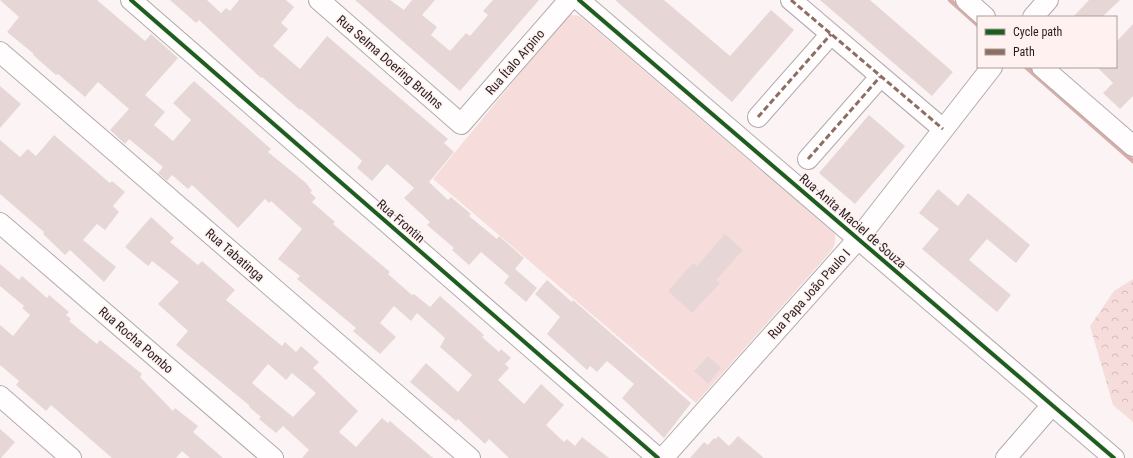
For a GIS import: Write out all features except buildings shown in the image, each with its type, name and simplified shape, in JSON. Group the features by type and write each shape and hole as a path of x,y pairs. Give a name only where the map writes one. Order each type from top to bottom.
{"street":[{"name":"Rua Frontin","path":"131,0 658,458"},
{"name":"Rua Ítalo Arpino","path":"461,124 569,0"},
{"name":"Rua Anita Maciel de Souza","path":"579,0 1114,458"},
{"path":"791,0 943,129"},
{"path":"966,0 984,16"},
{"path":"1034,16 1048,0"},
{"name":"Rua Selma Doering Bruhns","path":"325,2 461,124"},
{"path":"758,117 831,34"},
{"name":"Rua Tabatinga","path":"0,52 470,458"},
{"name":"Rua Papa João Paulo I","path":"663,458 858,239 991,68"},
{"path":"1043,68 1133,146"},
{"path":"808,160 880,77"},
{"name":"Rua Rocha Pombo","path":"0,223 273,458"},
{"path":"0,396 71,458"},
{"path":"1006,458 1052,405"}],"green space":[{"path":"571,15 580,16 835,234 835,243 832,250 696,403 433,179 566,17"},
{"path":"1133,279 1133,422 1113,405 1090,326 1114,291"}],"waterway":[{"path":"950,0 977,24"},
{"path":"1027,68 1133,161"}],"marked path":[{"path":"791,0 943,129"},
{"path":"758,117 831,34"},
{"path":"808,159 880,77"}],"cycle path":[{"path":"131,0 658,458"},
{"path":"579,0 1114,458"}]}
